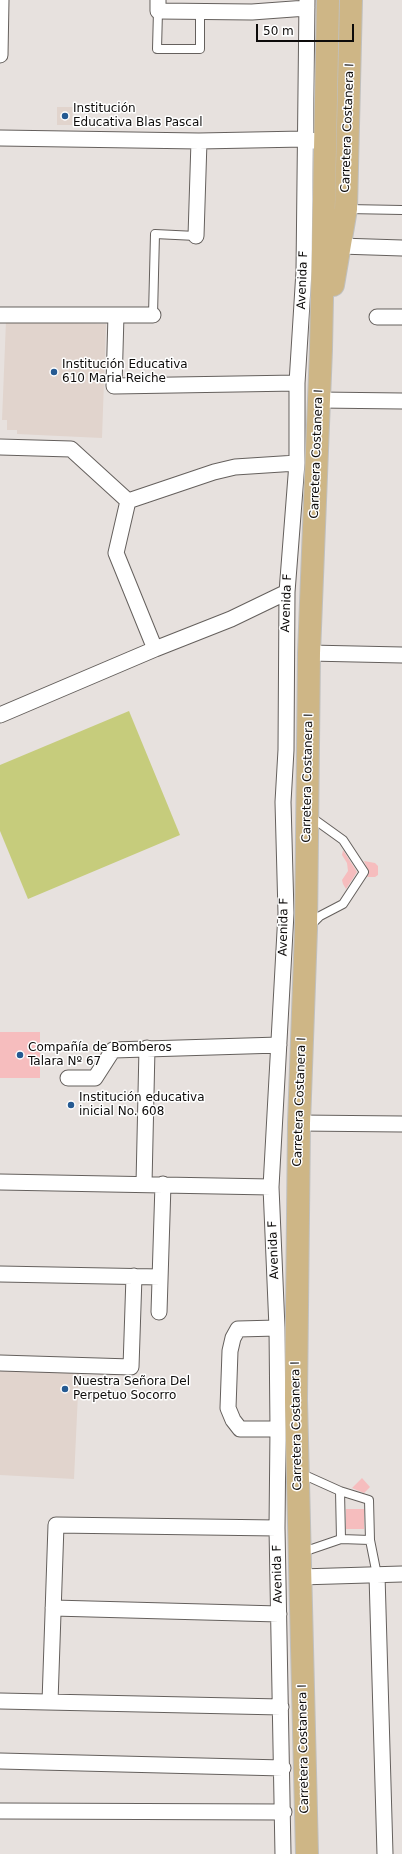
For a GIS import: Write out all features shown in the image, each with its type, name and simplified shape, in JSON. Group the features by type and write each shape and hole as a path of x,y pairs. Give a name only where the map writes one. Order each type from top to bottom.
{"main road":[{"name":"Carretera Costanera I","path":"307,1854 296,1332 299,1123 306,929 309,653 321,350 315,141 328,0"},
{"name":"Carretera Costanera I","path":"321,350 346,209 351,0"}],"street":[{"path":"0,55 1,0"},
{"path":"158,5 200,12 252,12 307,4"},
{"name":"Avenida F","path":"283,1854 284,1812 277,1528 277,1328 271,1186 286,913 283,802 286,750 287,592 297,463 297,383 304,271 315,141 307,4"},
{"path":"0,138 315,141"},
{"path":"196,236 199,141"},
{"path":"340,246 402,248"},
{"path":"0,314 153,315"},
{"path":"116,315 114,386 297,383"},
{"path":"378,317 402,317"},
{"path":"319,400 402,401"},
{"path":"0,447 71,449 128,501"},
{"path":"128,501 214,472 235,467 297,463"},
{"path":"128,501 116,553 155,649"},
{"path":"0,715 155,649 231,619 287,592"},
{"path":"309,653 402,655"},
{"path":"68,1078 95,1078 113,1050 279,1045"},
{"path":"144,1184 147,1048"},
{"path":"299,1123 402,1124"},
{"path":"0,1182 271,1186"},
{"path":"158,1312 162,1184"},
{"path":"0,1274 160,1277"},
{"path":"0,1363 131,1367 134,1276"},
{"path":"277,1328 238,1329 233,1338 230,1351 228,1408 233,1420 240,1429 278,1429"},
{"path":"50,1702 56,1525 277,1528"},
{"path":"300,1576 402,1574"},
{"path":"377,1575 384,1854"},
{"path":"53,1608 278,1614"},
{"path":"0,1701 281,1707"},
{"path":"0,1761 283,1768"},
{"path":"0,1811 284,1812"}],"lane":[{"path":"158,5 157,48 200,49 200,12"},
{"path":"346,209 402,210"},
{"path":"153,315 155,234 196,236"},
{"path":"306,929 320,916 343,904 364,872 343,840 321,826 308,815"},
{"path":"298,1472 340,1492 369,1500 370,1540 377,1575"},
{"path":"340,1492 341,1539"},
{"path":"300,1553 341,1539 370,1540"}],"shaded area":[{"name":"Institución Educativa Blas Pascal","path":"57,107 73,107 72,125 57,125"},
{"name":"Institución Educativa 610 Maria Reiche","path":"6,321 106,324 102,438 17,434 17,430 7,430 7,420 2,420"},
{"path":"0,1370 79,1372 74,1479 0,1475"}],"green space":[{"path":"129,711 180,835 28,899 0,831 0,765"}],"building":[{"path":"343,850 357,872 346,889 342,880 348,871 347,863 342,855"},
{"path":"364,861 375,863 378,866 378,875 375,877 367,877 369,872"},
{"name":"Compañía de Bomberos Talara Nº 67","path":"0,1032 40,1032 40,1078 0,1078"},
{"path":"362,1478 370,1487 364,1493 352,1488"},
{"path":"346,1509 364,1509 364,1529 346,1529"}],"place":[{"name":"Institución Educativa Blas Pascal","path":"65,116"},
{"name":"Institución Educativa 610 Maria Reiche","path":"54,372"},
{"name":"Compañía de Bomberos Talara Nº 67","path":"20,1055"},
{"name":"Institución educativa inicial No. 608","path":"71,1105"},
{"name":"Nuestra Señora Del Perpetuo Socorro","path":"65,1389"}]}
